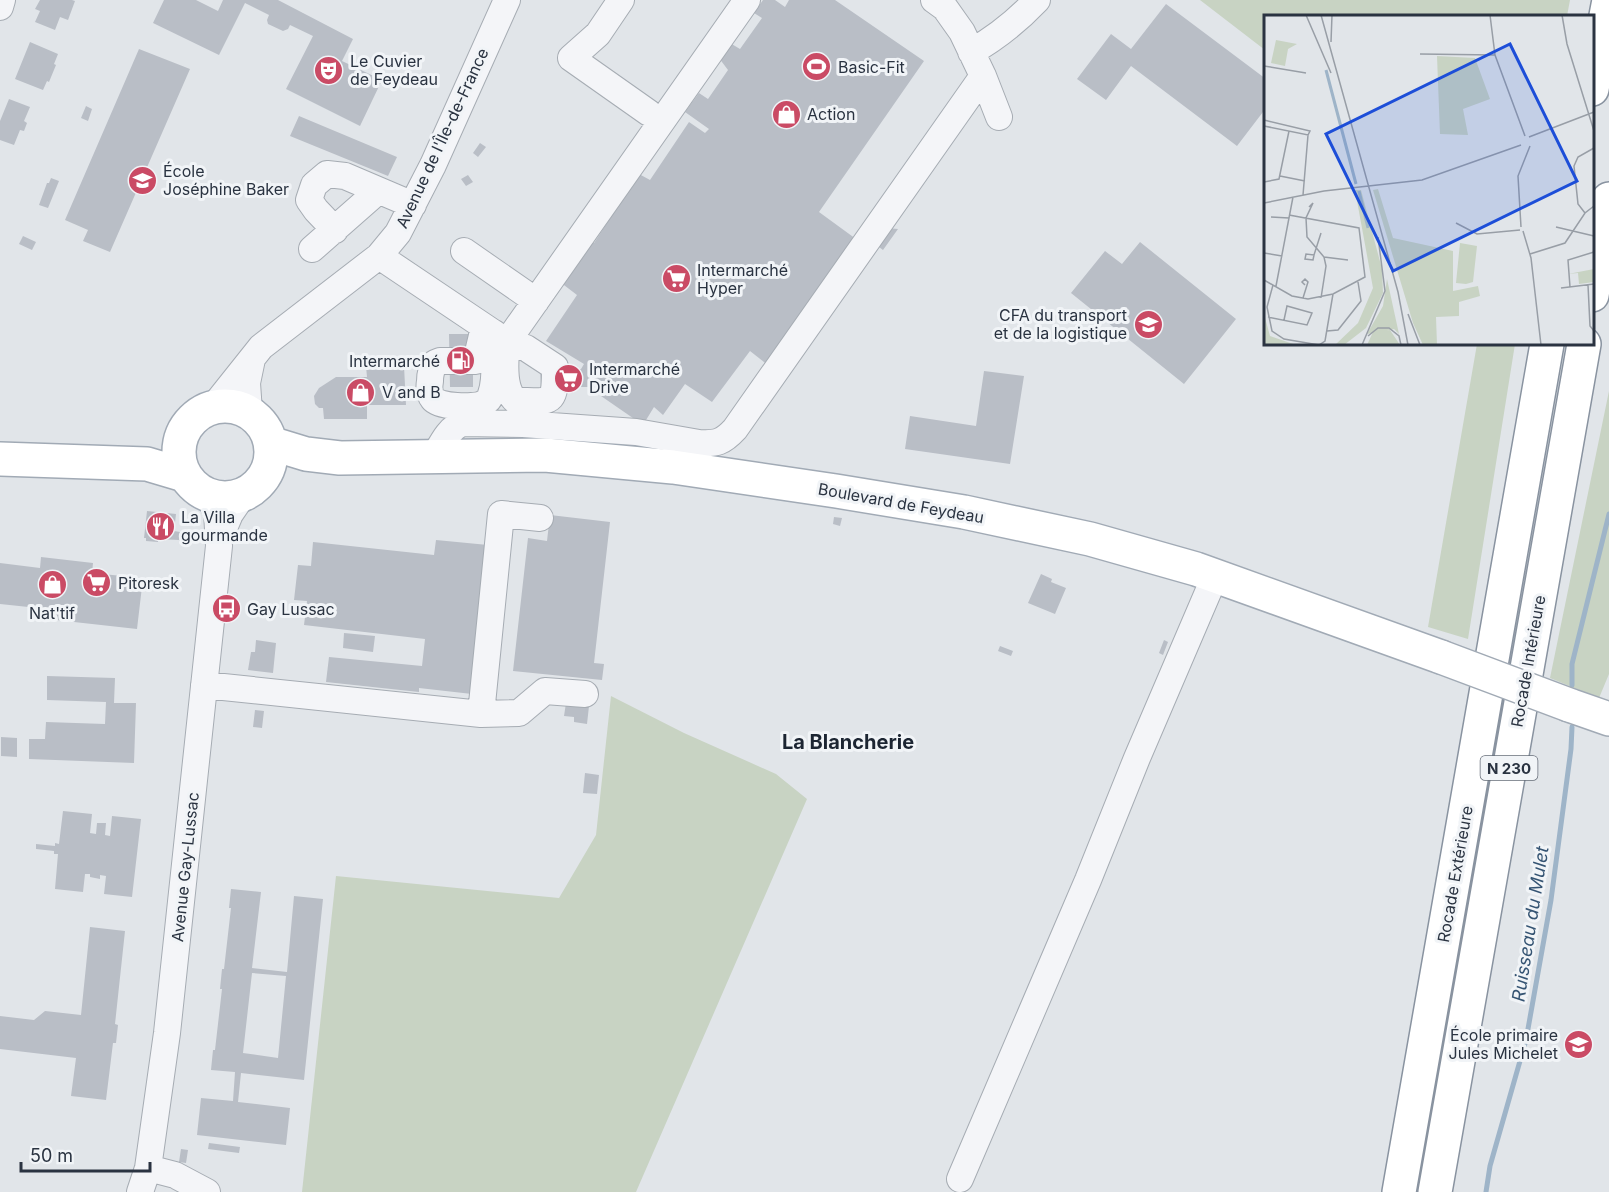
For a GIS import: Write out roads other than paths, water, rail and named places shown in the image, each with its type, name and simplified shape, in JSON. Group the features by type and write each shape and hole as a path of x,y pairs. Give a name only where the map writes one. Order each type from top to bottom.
{"main road":[{"path":"1592,15 1594,0"},
{"path":"1594,83 1609,0"},
{"path":"1594,288 1609,200"},
{"path":"1594,290 1609,238"},
{"name":"Rocade Extérieure","path":"1399,1192 1547,345"},
{"name":"Rocade Intérieure","path":"1435,1192 1584,345"},
{"path":"0,459 147,464 222,498 233,498 253,486 269,467 270,444 266,430 249,412 226,405 213,406 201,411 190,420 180,437 160,456 147,464"},
{"path":"180,437 179,463 196,485"},
{"name":"Boulevard de Feydeau","path":"270,444 306,454 340,458 545,455 672,467 964,512 1079,536 1196,568 1609,719"},
{"name":"Boulevard de Feydeau","path":"253,486 306,463 340,458"}],"street":[{"path":"0,7 2,0"},
{"name":"Avenue de l'Île-de-France","path":"213,406 261,346 379,256 398,233 433,165 507,0"},
{"path":"621,0 577,68 653,121"},
{"path":"495,334 494,384 488,400 480,406 449,405 432,399 429,392 430,374 435,363 476,361 495,334 533,293 653,121 747,0"},
{"path":"934,0 945,8 962,32 999,117"},
{"path":"971,52 1020,19 1037,0"},
{"path":"434,457 452,429 463,423 624,431 710,444 728,437 983,76"},
{"path":"335,230 309,200 314,185 327,174 345,176 413,205"},
{"path":"312,249 378,191"},
{"path":"462,243 533,293"},
{"path":"379,256 495,334 526,348 555,367 555,389 550,399 544,401 488,400"},
{"path":"495,334 506,351 506,386 516,401"},
{"path":"249,412 247,383 252,356"},
{"name":"Avenue Gay-Lussac","path":"144,1180 167,1033 219,540 217,513 196,485"},
{"name":"Avenue Gay-Lussac","path":"219,540 230,514 253,486"},
{"path":"481,714 501,514 540,518"},
{"path":"960,1179 1215,576"},
{"path":"204,686 481,714 519,713 545,691 585,694"},
{"path":"144,1180 175,1175 207,1192"}],"waterway":[{"name":"Ruisseau du Mulet","path":"1572,685 1572,664 1609,514"},
{"name":"Ruisseau du Mulet","path":"1486,1192 1490,1166 1526,1040 1551,900 1572,727"}],"place":[{"name":"Basic-Fit","path":"817,67"},
{"name":"Le Cuvier de Feydeau","path":"329,70"},
{"name":"Action","path":"786,114"},
{"name":"École Joséphine Baker","path":"142,180"},
{"name":"Intermarché Hyper","path":"676,279"},
{"name":"CFA du transport et de la logistique","path":"1148,324"},
{"name":"Intermarché","path":"461,361"},
{"name":"Intermarché Drive","path":"568,378"},
{"name":"V and B","path":"361,392"},
{"name":"La Villa gourmande","path":"160,526"},
{"name":"Pitoresk","path":"97,583"},
{"name":"Nat'tif","path":"52,585"},
{"name":"Gay Lussac","path":"226,609"},
{"name":"École primaire Jules Michelet","path":"1579,1044"}],"district":[{"name":"La Blancherie","path":"848,742"}]}
